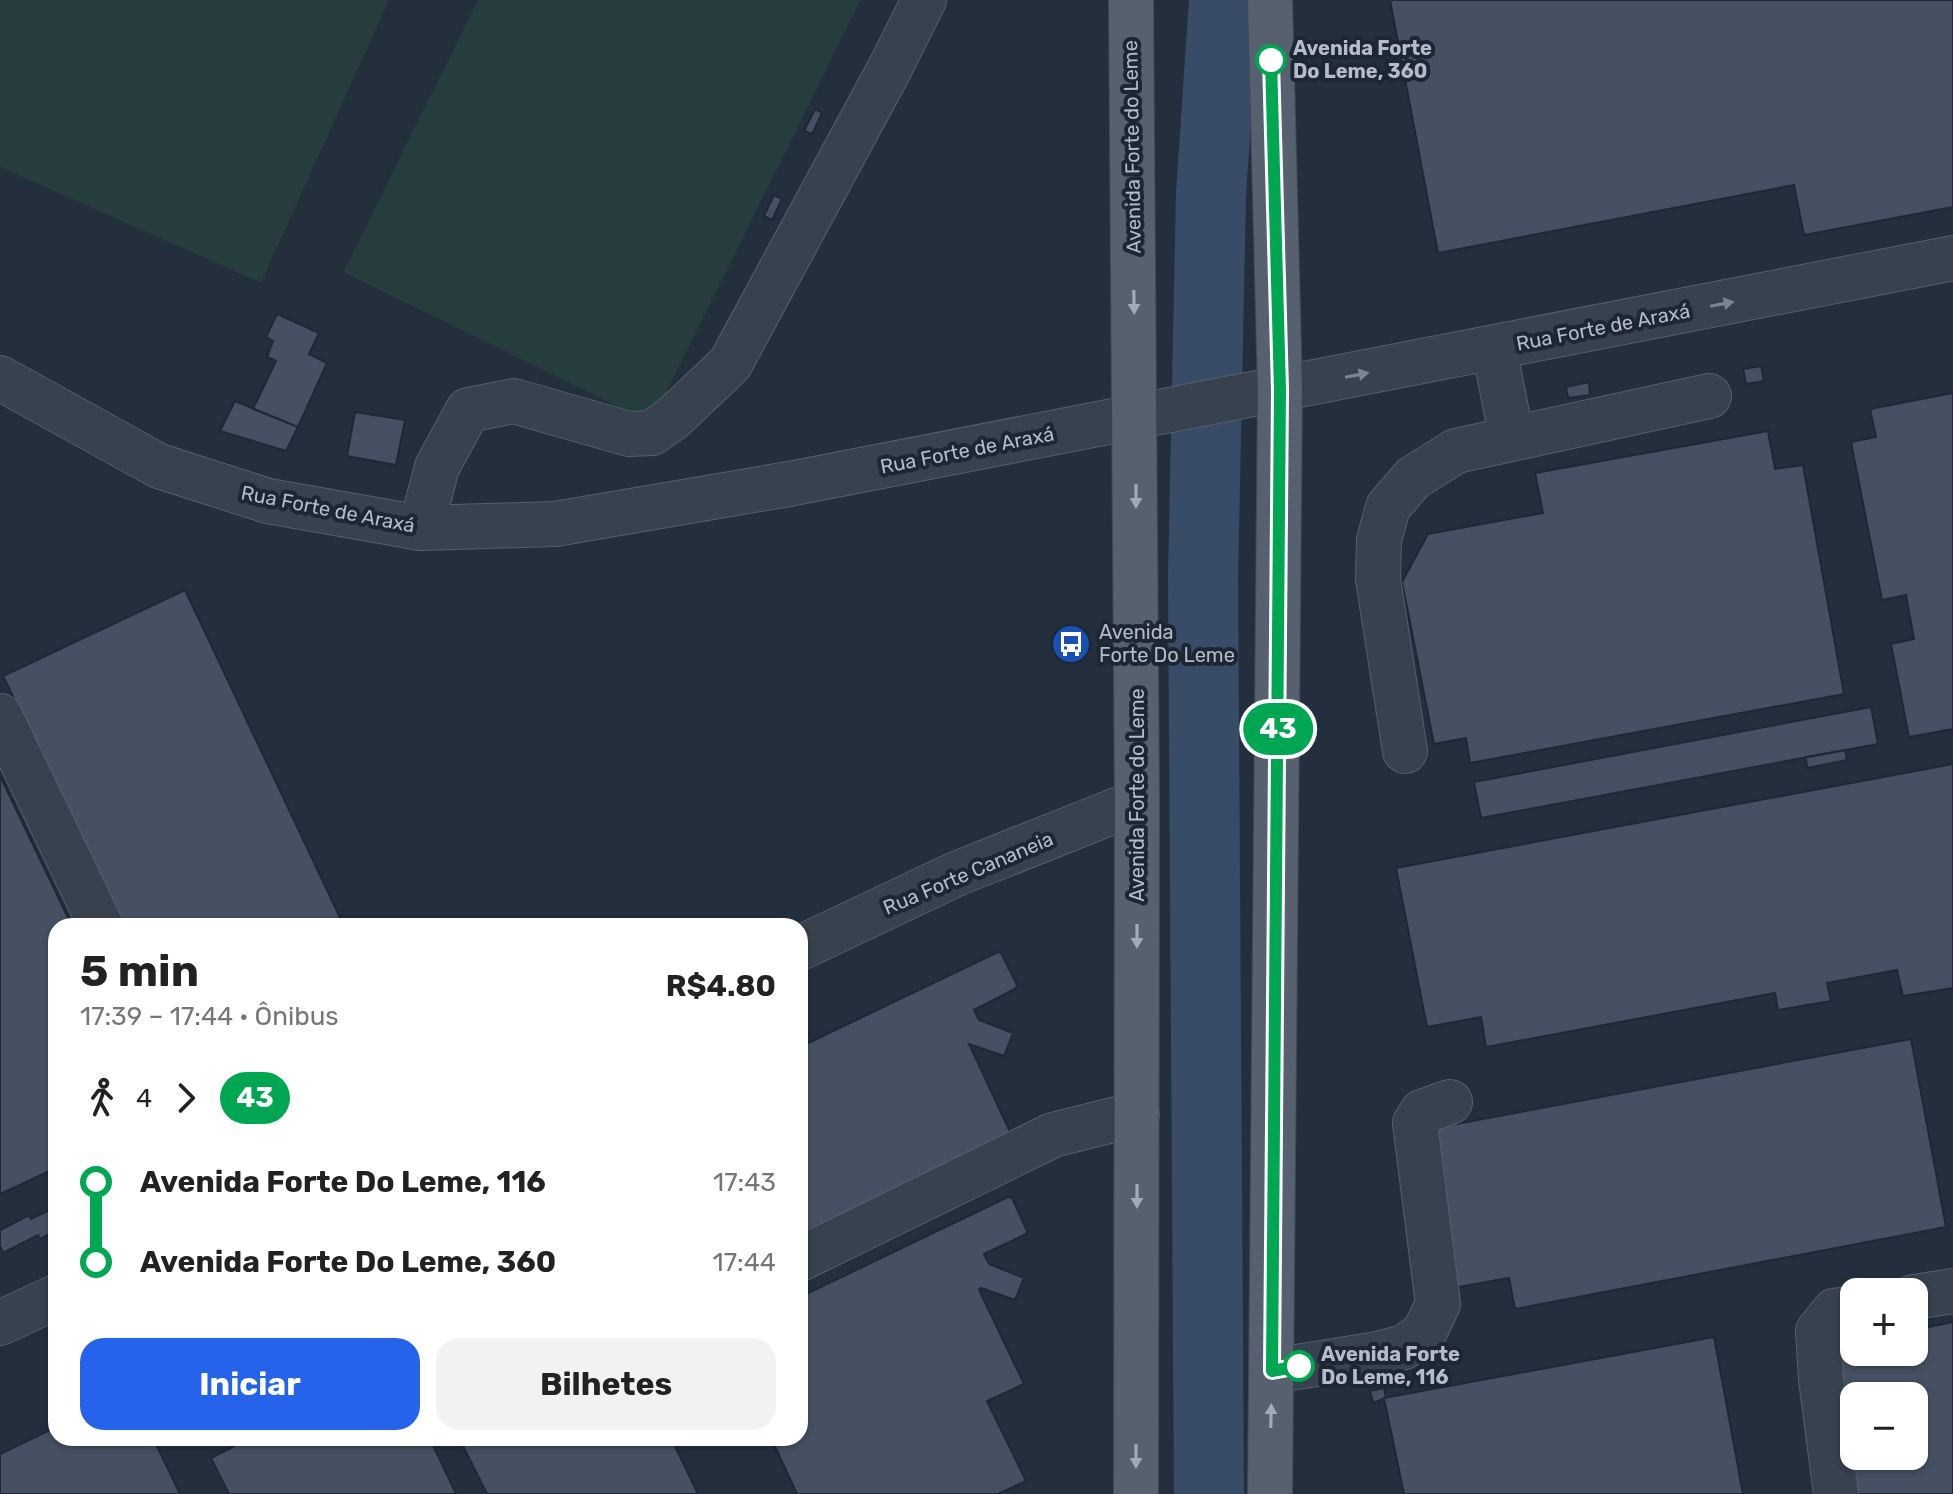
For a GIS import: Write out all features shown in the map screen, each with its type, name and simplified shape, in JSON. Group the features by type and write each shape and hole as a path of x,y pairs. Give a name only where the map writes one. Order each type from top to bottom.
{"main road":[{"name":"Avenida Forte do Leme","path":"1131,0 1144,416 1137,802 1136,1494"},
{"path":"1270,0 1262,393 1272,1371 1270,1494"}],"street":[{"path":"421,528 437,467 468,410 514,401 629,434 652,433 673,418 730,364 924,0"},
{"name":"Rua Forte de Araxá","path":"0,378 159,466 268,501 421,528 555,524 789,484 1953,258"},
{"path":"1494,348 1512,439"},
{"path":"1405,751 1378,579 1379,540 1388,507 1413,478 1456,451 1709,396"},
{"path":"0,716 97,918"},
{"name":"Rua Forte Cananeia","path":"808,944 956,874 1137,802"},
{"path":"1272,1371 1378,1354 1404,1347 1424,1333 1438,1304 1415,1123 1422,1112 1450,1102"},
{"path":"808,1255 1053,1135 1137,1114"},
{"path":"1928,1295 1953,1291"},
{"path":"0,1323 48,1301"},
{"path":"1836,1494 1818,1331 1834,1311 1840,1310"}],"green space":[{"path":"0,0 389,0 261,283 0,167"},
{"path":"478,0 861,0 651,423 343,272"}],"building":[{"path":"1390,0 1953,0 1953,207 1804,235 1794,185 1438,253"},
{"path":"815,109 822,113 812,134 804,131"},
{"path":"774,195 782,199 772,220 764,216"},
{"path":"277,314 319,333 309,354 327,363 298,427 253,409 276,361 267,357 273,341 266,337"},
{"path":"1761,366 1764,381 1746,384 1743,369"},
{"path":"1589,382 1590,395 1568,398 1566,387"},
{"path":"1953,393 1953,729 1909,737 1891,644 1914,639 1906,595 1882,600 1851,442 1876,437 1870,409"},
{"path":"235,401 298,427 286,451 220,431"},
{"path":"355,412 405,420 396,465 347,456"},
{"path":"1768,431 1775,469 1803,465 1844,694 1470,763 1466,738 1434,744 1402,582 1428,534 1543,513 1535,473"},
{"path":"185,590 340,918 121,918 3,676"},
{"path":"1871,707 1878,744 1481,818 1474,782"},
{"path":"1845,750 1847,760 1807,768 1806,757"},
{"path":"1953,764 1953,988 1903,996 1897,970 1827,983 1831,1001 1778,1010 1775,993 1486,1047 1481,1017 1427,1027 1396,868"},
{"path":"0,776 68,918 48,918 48,1172 0,1194"},
{"path":"1001,953 1017,985 1015,989 974,1010 979,1020 1013,1033 1004,1056 969,1044 1012,1136 808,1233 808,1043"},
{"path":"1911,1039 1946,1227 1515,1309 1509,1278 1453,1288 1424,1130"},
{"path":"1008,1197 1012,1198 1026,1234 984,1254 989,1264 1024,1278 1015,1300 981,1288 979,1290 1024,1384 987,1401 1026,1481 998,1494 797,1494 775,1446 808,1446 808,1293"},
{"path":"48,1211 48,1235 40,1239 38,1235 3,1253 0,1230 29,1215 31,1219"},
{"path":"1953,1322 1953,1494 1854,1494 1849,1470 1928,1470 1928,1382 1843,1382 1833,1344 1834,1328 1840,1326 1840,1366 1928,1366 1928,1327"},
{"path":"1714,1337 1743,1494 1404,1494 1384,1398"},
{"path":"1384,1388 1386,1398 1373,1403 1370,1391"},
{"path":"1840,1397 1840,1423 1835,1398"},
{"path":"48,1431 48,1446 157,1446 180,1494 0,1494 0,1454"},
{"path":"234,1446 433,1446 456,1494 229,1494 211,1458"},
{"path":"463,1446 675,1446 698,1494 487,1494"}],"waterway":[{"path":"1209,1494 1203,579 1211,194 1224,0"}],"bus line":[{"name":"43","path":"1271,60 1280,390 1272,1371 1299,1366"}],"place":[{"name":"Avenida Forte Do Leme, 360","path":"1271,60"},
{"name":"Avenida Forte Do Leme","path":"1071,644"},
{"name":"Avenida Forte Do Leme, 116","path":"1299,1366"}]}
